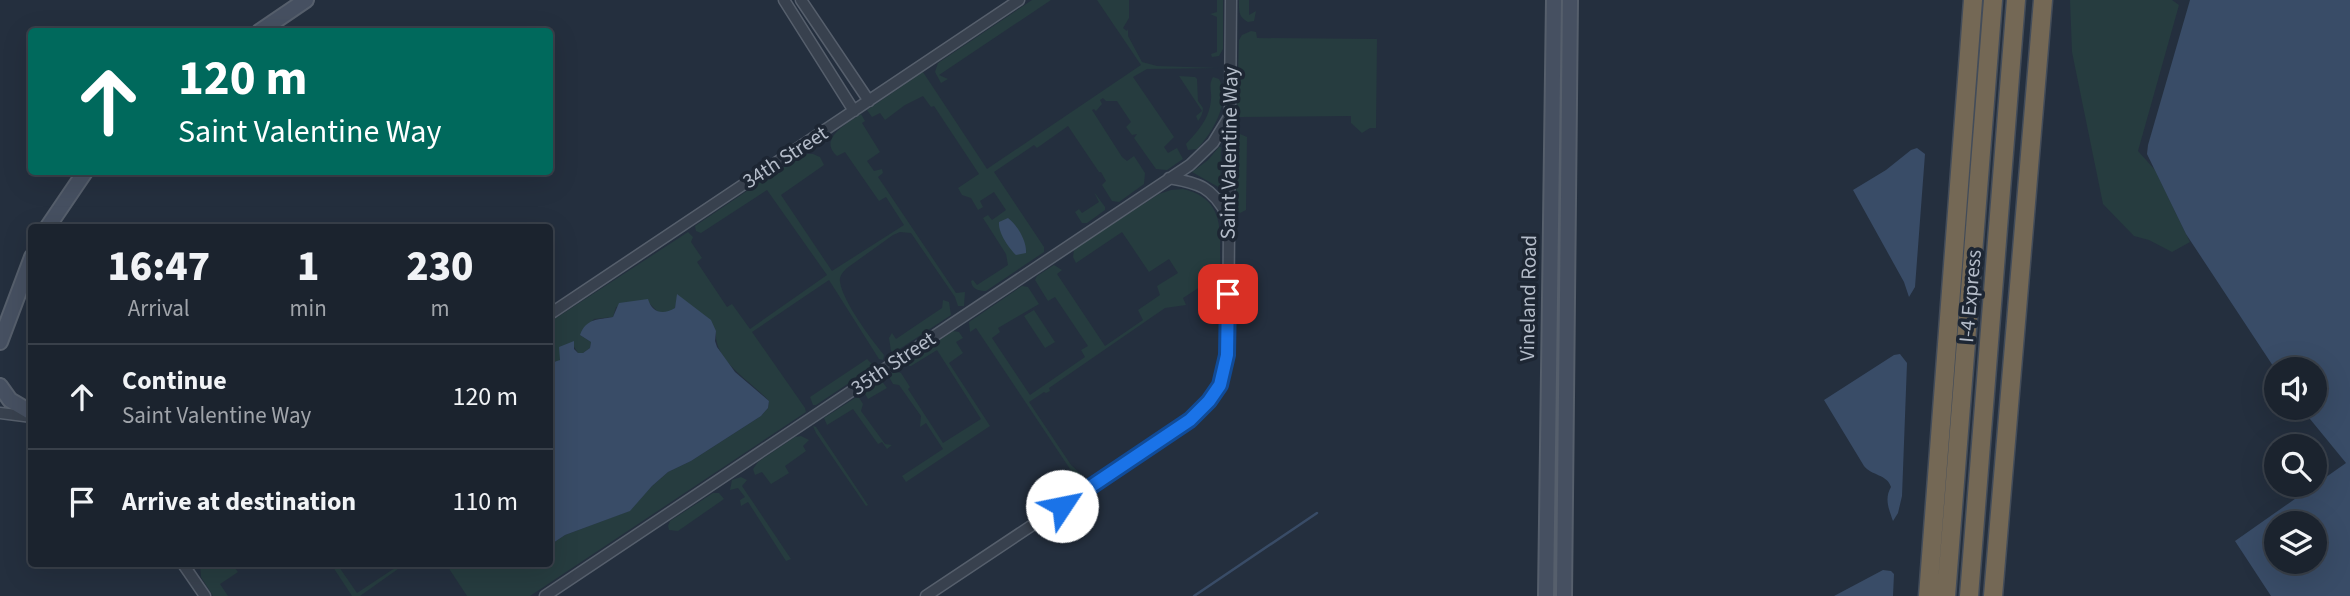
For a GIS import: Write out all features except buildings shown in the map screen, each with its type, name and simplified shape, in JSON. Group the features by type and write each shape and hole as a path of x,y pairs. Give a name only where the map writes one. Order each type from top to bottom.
{"highway":[{"path":"1928,596 1973,0"},
{"name":"I-4 Express","path":"1946,596 1993,0"},
{"name":"I-4 Express","path":"1969,596 2016,0"},
{"path":"1993,596 2043,0"}],"street":[{"path":"265,28 306,0"},
{"path":"784,0 854,111"},
{"path":"801,0 869,101"},
{"name":"34th Street","path":"553,312 1019,0"},
{"name":"Saint Valentine Way","path":"926,596 1190,420 1216,393 1226,363 1228,345 1231,0"},
{"name":"Vineland Road","path":"1545,596 1553,0"},
{"name":"Vineland Road","path":"1564,596 1570,0"},
{"path":"1552,96 1569,97"},
{"name":"35th Street","path":"545,596 1169,178 1213,143 1229,117"},
{"path":"50,224 83,175"},
{"path":"1169,178 1191,182 1212,192 1228,218"},
{"path":"1550,242 1567,240"},
{"path":"0,342 28,268"},
{"path":"0,386 10,400 28,412"},
{"path":"0,413 28,415"},
{"path":"1546,554 1564,555"},
{"path":"185,567 205,596"}],"green space":[{"path":"1032,0 1051,0 939,75 948,79 941,83 935,72 938,63"},
{"path":"1097,0 1129,0 1129,18 1123,28 1127,31 1128,29 1128,36 1142,62 1157,66 1219,68 1147,69 1133,77 1174,137 1164,147 1168,153 1177,148 1183,159 1167,170 1156,169 1134,138 1137,134 1132,135 1126,127 1131,122 1117,101 1106,101 1103,98 1096,111 1092,110 1122,157 1127,161 1134,156 1145,173 1144,184 1119,202 1112,201 1102,185 1106,181 1101,172 1068,126 1037,148 1034,145 994,172 1044,247 1044,252 986,291 978,290 971,281 977,285 1008,265 1006,254 983,218 988,215 992,220 1006,210 994,192 980,201 983,207 978,210 971,198 962,195 958,188 979,174 934,106 931,107 923,96 885,120 880,113 872,117 867,110 923,72 987,169 1141,65"},
{"path":"1217,0 1223,0 1223,49 1219,56 1212,57 1211,54 1217,52 1217,17 1210,14 1217,12"},
{"path":"1239,0 1249,0 1249,15 1256,11 1254,21 1248,22 1242,18"},
{"path":"2070,0 2172,0 2179,5 2138,151 2155,170 2190,242 2172,252 2149,240 2134,236 2103,204 2072,52"},
{"path":"1256,32 1257,38 1377,39 1376,128 1362,133 1351,123 1351,116 1239,117 1239,40 1242,35"},
{"path":"1179,76 1197,79 1198,101 1203,108 1202,115 1198,121 1196,116 1202,111"},
{"path":"1213,77 1219,79 1222,88 1222,107 1209,134 1197,149 1188,150 1186,144 1206,118"},
{"path":"861,114 865,121 862,123 880,152 867,161 874,171 882,169 883,173 878,177 956,293 965,292 964,306 958,306 955,297 911,233 900,232 893,235 847,268 840,280 846,300 884,355 883,360 879,359 829,280 752,332 806,412 530,596 467,596 448,567 553,567 553,543 565,535 629,511 668,472 691,461 761,416 768,408 769,401 735,370 720,352 716,331 678,295 675,308 667,313 659,313 649,303 616,307 613,317 594,319 580,335 591,342 590,348 578,353 573,345 558,362 553,361 553,320 688,232 702,258 697,262 727,307 732,304 750,329 827,275 767,190 701,233 696,231 695,226 802,154 820,157 824,165 781,195 832,271 904,225 886,197 879,201 845,152 837,156 832,150 832,138"},
{"path":"1240,134 1247,137 1246,210 1240,213 1236,210 1237,138"},
{"path":"1221,147 1220,188 1192,172"},
{"path":"1183,189 1210,204 1218,219 1218,283 1217,275 1205,288 1203,285 1183,298 1186,305 1165,308 1049,388 1050,391 1029,402 1071,465 1084,477 1080,484 976,328 970,332 969,322 1022,286 1028,287 1039,304 998,328 1000,332 992,338 1030,395 1085,357 1081,350 1088,346 1055,297 1048,301 1035,280 1037,276 1054,265 1062,270 1057,274 1105,346 1143,320 1138,310 1160,295 1157,286 1178,273 1169,259 1149,272 1122,232 1076,263 1073,257 1074,249 1159,194"},
{"path":"1094,192 1105,210 1087,223 1082,223 1075,212 1079,209 1082,213 1099,202"},
{"path":"943,300 949,302 951,315 895,352 891,351 889,338 892,333 896,339 942,308"},
{"path":"1034,310 1055,342 1045,348 1024,316"},
{"path":"953,331 959,332 963,338 956,342 963,353 949,363 990,426 906,482 902,476 943,449 926,423 920,427 921,416 899,385 893,384 888,375 895,371 901,373 910,387 908,389 943,443 981,419 937,350 909,366 910,360"},
{"path":"867,359 872,364 870,369 813,405 810,397"},
{"path":"881,380 887,388 868,399 864,392"},
{"path":"858,396 863,404 861,411 885,444 892,445 887,449 882,442 878,444 853,409 827,425 824,418"},
{"path":"813,426 816,427 868,505 866,506"},
{"path":"801,436 809,440 803,446 806,451 785,466 789,473 771,484 762,472 755,475 753,469 758,462 795,437"},
{"path":"741,477 747,480 742,486 791,559 786,561 748,502 741,506 740,500 745,497 738,488 730,490 732,480"},
{"path":"713,493 719,493 724,499 678,531 669,530 670,521"},
{"path":"200,567 234,567 238,572 220,584 228,596 213,596 201,577"},
{"path":"333,567 339,567 357,593 396,567 401,567 360,596 352,596"}],"water":[{"path":"2190,0 2350,0 2350,596 2271,596 2235,541 2264,521 2264,574 2327,574 2327,511 2278,511 2298,497 2327,497 2327,476 2346,463 2327,440 2327,434 2322,434 2311,420 2327,420 2327,357 2267,357 2186,234 2147,154"},
{"path":"1917,148 1925,154 1915,287 1909,297 1904,282 1853,190"},
{"path":"1008,218 1021,234 1026,253 1016,255 1002,235 999,222"},
{"path":"677,294 711,320 716,331 717,347 735,372 769,401 768,408 761,416 691,461 668,472 630,511 565,535 553,543 553,362 560,360 559,347 574,341 574,349 578,353 590,348 591,342 580,335 583,329 593,321 613,317 619,303 648,299 658,311 666,312 675,308"},
{"path":"1900,354 1907,363 1902,496 1893,521 1888,504 1891,487 1889,483 1864,466 1824,400 1894,355"},
{"path":"1883,570 1894,574 1893,596 1834,596"}],"waterway":[{"path":"1194,596 1317,513"}],"route":[{"path":"1062,506 1190,420 1216,393 1227,355 1228,294"}]}
